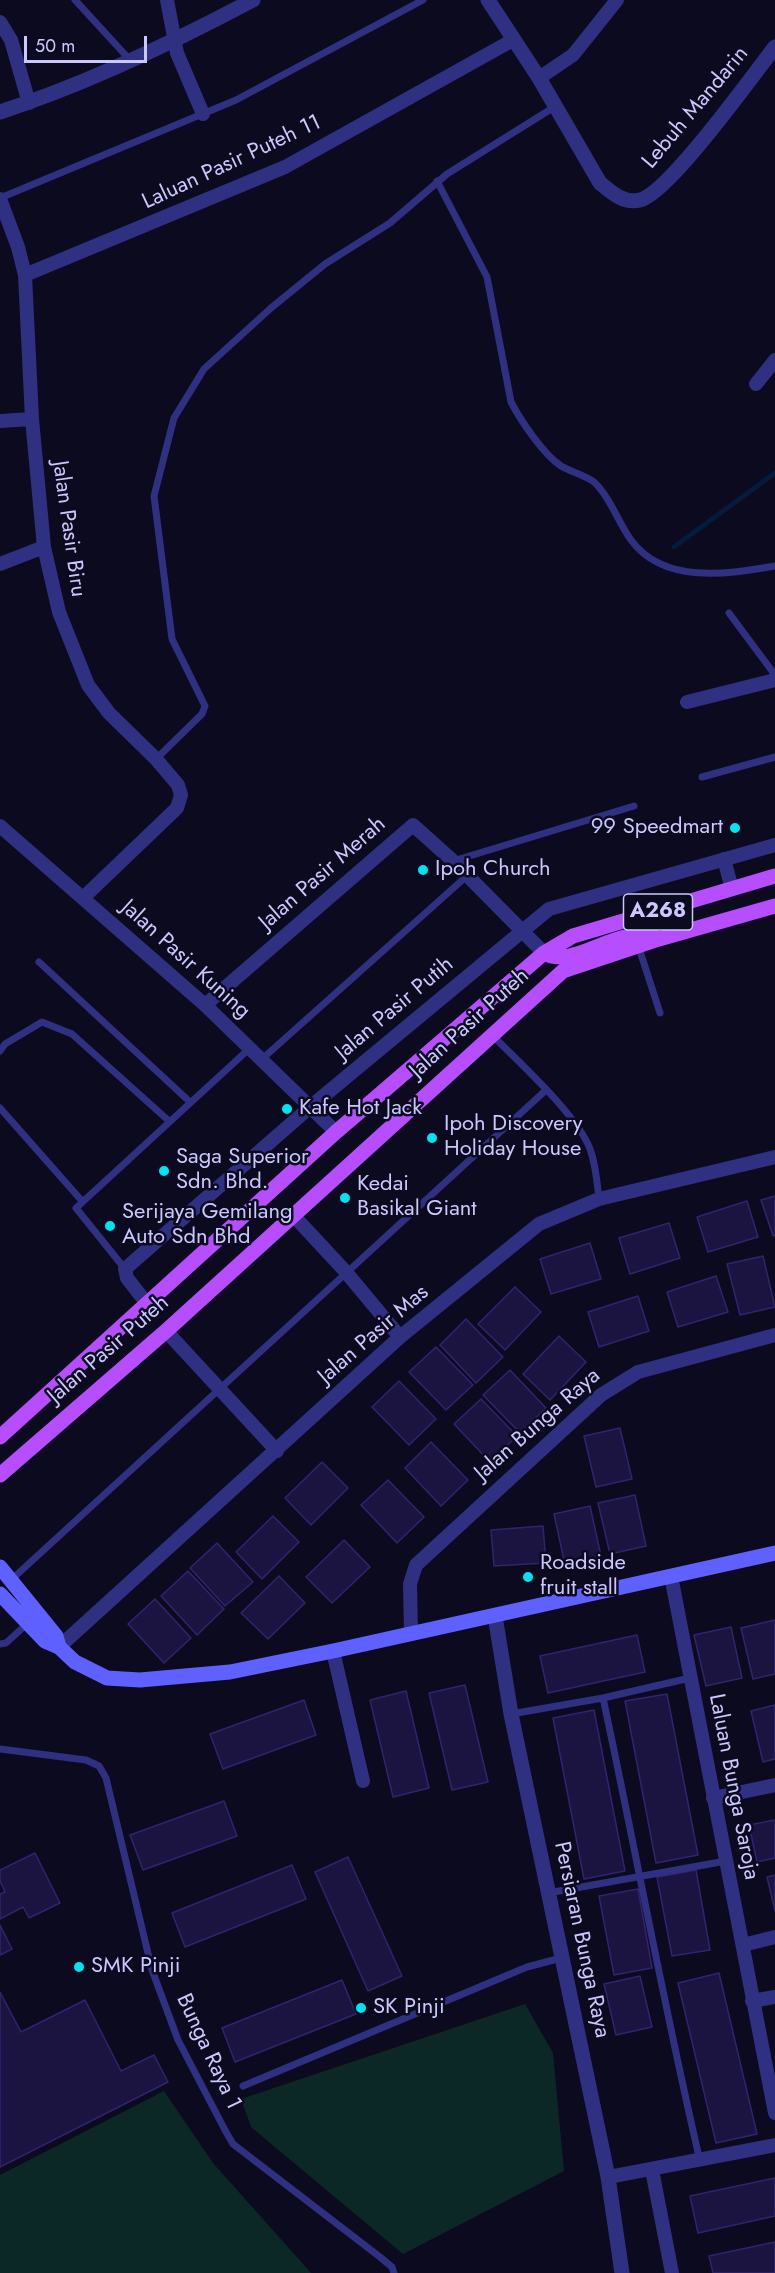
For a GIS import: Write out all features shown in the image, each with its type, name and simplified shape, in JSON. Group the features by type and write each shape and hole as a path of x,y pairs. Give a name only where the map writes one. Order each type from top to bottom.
{"main road":[{"name":"Jalan Pasir Puteh","path":"0,1437 336,1132 544,953 573,936 775,876"},
{"name":"Jalan Pasir Puteh","path":"0,1475 166,1331 563,970 638,945 775,906"},
{"path":"544,953 559,959 638,933 658,939"},
{"path":"0,1594 45,1641 59,1647 75,1662 94,1673 123,1681 230,1672 495,1616 775,1553"},
{"path":"0,1567 56,1636 59,1647"}],"street":[{"path":"167,0 177,53 203,114"},
{"path":"0,112 30,103 176,41 253,0"},
{"name":"Lebuh Mandarin","path":"488,0 538,78 600,183 614,195 628,202 642,200 683,164 775,47"},
{"path":"538,78 573,55 616,0"},
{"path":"0,22 11,40 30,103"},
{"name":"Laluan Pasir Puteh 11","path":"25,275 49,267 285,167 513,40"},
{"name":"Jalan Pasir Biru","path":"0,198 18,246 25,275 32,419 44,547 59,612 88,685 109,713 156,759 178,785 180,795 177,808 84,897"},
{"path":"756,384 775,360"},
{"path":"0,420 32,419"},
{"path":"0,564 44,547"},
{"path":"687,702 775,680"},
{"name":"Jalan Pasir Merah","path":"205,1005 413,825 419,828 468,875 544,953"},
{"name":"Jalan Pasir Kuning","path":"0,826 205,1005 336,1132"},
{"name":"Jalan Pasir Putih","path":"125,1269 309,1108 549,909 775,845"},
{"path":"724,859 732,889"},
{"name":"Jalan Pasir Mas","path":"59,1647 400,1337 539,1224 598,1199 775,1157"},
{"path":"293,1215 345,1271 400,1337"},
{"path":"125,1269 127,1278 148,1305"},
{"path":"166,1331 277,1451"},
{"name":"Jalan Bunga Raya","path":"411,1633 410,1584 416,1565 601,1395 638,1372 775,1335"},
{"name":"Laluan Bunga Saroja","path":"671,1576 752,2001 771,2067 775,2113"},
{"name":"Persiaran Bunga Raya","path":"495,1616 511,1714 609,2177 622,2273"},
{"path":"333,1651 363,1781"},
{"path":"712,1798 775,1785"},
{"path":"743,1945 775,1937"},
{"path":"752,2001 775,1997"},
{"path":"609,2177 775,2145"},
{"path":"652,2170 672,2273"}],"lane":[{"path":"75,0 130,60"},
{"path":"0,198 236,100 423,0"},
{"path":"156,759 202,714 205,706 172,639 154,496 174,418 204,369 271,308 325,264 390,223 437,181 555,106"},
{"path":"437,181 487,277 511,402 518,416 554,460 595,483 631,540 656,562 690,573 710,574 775,566"},
{"path":"729,613 775,675"},
{"path":"702,777 775,757"},
{"path":"453,861 634,806"},
{"path":"262,1059 468,875"},
{"path":"638,945 660,1013"},
{"path":"39,962 190,1102"},
{"path":"0,1051 5,1044 42,1022 72,1034 169,1121"},
{"path":"491,1034 546,1090 581,1132 590,1148 598,1199"},
{"path":"125,1269 76,1208 250,1048"},
{"path":"11,1580 345,1271 546,1090"},
{"path":"0,1108 82,1201"},
{"path":"0,1644 6,1643 28,1623"},
{"path":"511,1714 603,1698 690,1678"},
{"path":"603,1698 641,1875 666,2017 700,2161"},
{"name":"Bunga Raya 1","path":"0,1749 86,1760 99,1766 106,1778 152,1970 178,2040 226,2132 233,2144 380,2257 392,2267 394,2273"},
{"path":"548,1893 726,1861"},
{"path":"243,2086 527,1967 561,1958"}],"green space":[{"path":"525,2004 553,2053 564,2171 403,2254 251,2127 241,2099"},
{"path":"164,2091 213,2163 311,2273 0,2273 0,2175"}],"building":[{"path":"775,1196 775,1235 773,1236 761,1200"},
{"path":"747,1201 758,1237 708,1252 697,1217"},
{"path":"669,1223 680,1258 630,1274 619,1238"},
{"path":"590,1243 601,1279 551,1294 540,1259"},
{"path":"763,1256 775,1307 740,1315 727,1264"},
{"path":"716,1276 728,1312 678,1327 667,1292"},
{"path":"515,1287 541,1312 505,1350 478,1324"},
{"path":"638,1296 649,1331 599,1347 588,1312"},
{"path":"466,1319 503,1357 476,1383 440,1345"},
{"path":"559,1336 586,1362 550,1400 523,1374"},
{"path":"436,1347 473,1385 446,1410 409,1372"},
{"path":"510,1370 546,1408 520,1433 483,1395"},
{"path":"399,1381 436,1419 409,1445 372,1407"},
{"path":"481,1399 517,1436 490,1462 454,1424"},
{"path":"620,1428 632,1479 596,1487 584,1436"},
{"path":"431,1442 468,1480 441,1506 405,1468"},
{"path":"322,1462 348,1488 311,1525 285,1498"},
{"path":"388,1480 424,1517 397,1543 361,1505"},
{"path":"635,1495 646,1546 610,1554 598,1503"},
{"path":"590,1506 601,1556 565,1565 554,1514"},
{"path":"273,1516 299,1542 262,1579 236,1552"},
{"path":"543,1526 546,1563 494,1566 491,1530"},
{"path":"344,1540 370,1567 332,1603 306,1577"},
{"path":"217,1543 253,1582 225,1606 190,1568"},
{"path":"188,1571 224,1609 197,1635 161,1596"},
{"path":"279,1576 305,1603 268,1639 241,1613"},
{"path":"155,1599 191,1638 164,1663 128,1624"},
{"path":"775,1620 775,1674 753,1679 741,1628"},
{"path":"731,1627 742,1678 706,1686 694,1635"},
{"path":"637,1635 645,1672 548,1693 540,1656"},
{"path":"465,1685 488,1782 452,1790 429,1693"},
{"path":"406,1691 429,1788 393,1797 370,1700"},
{"path":"667,1694 698,1855 656,1863 625,1701"},
{"path":"304,1700 316,1735 223,1769 210,1734"},
{"path":"775,1705 775,1759 763,1762 751,1711"},
{"path":"594,1710 625,1871 584,1879 553,1718"},
{"path":"224,1801 237,1836 143,1870 130,1835"},
{"path":"775,1820 775,1858 757,1862 749,1825"},
{"path":"35,1853 60,1903 29,1918 23,1907 0,1919 0,1894 5,1892 0,1881 0,1870"},
{"path":"348,1857 402,1976 368,1991 315,1872"},
{"path":"292,1865 306,1899 185,1947 172,1913"},
{"path":"696,1870 710,1950 672,1956 657,1877"},
{"path":"775,1875 775,1911 767,1877"},
{"path":"638,1889 652,1968 614,1975 599,1896"},
{"path":"0,1925 12,1949 0,1955"},
{"path":"719,1973 757,2134 716,2143 678,1983"},
{"path":"640,1976 652,2027 616,2035 604,1984"},
{"path":"342,1980 356,2014 235,2062 222,2028"},
{"path":"0,1992 21,2032 85,2000 121,2071 154,2055 168,2082 0,2167"},
{"path":"775,2178 775,2216 698,2233 690,2196"},
{"path":"775,2242 775,2273 713,2273 709,2256"}],"waterway":[{"path":"674,547 775,473"}],"place":[{"name":"99 Speedmart","path":"735,828"},
{"name":"Ipoh Church","path":"423,870"},
{"name":"Kafe Hot Jack","path":"287,1109"},
{"name":"Ipoh Discovery Holiday House","path":"432,1138"},
{"name":"Saga Superior Sdn. Bhd.","path":"164,1171"},
{"name":"Kedai Basikal Giant","path":"345,1198"},
{"name":"Serijaya Gemilang Auto Sdn Bhd","path":"110,1226"},
{"name":"Roadside fruit stall","path":"528,1577"},
{"name":"SMK Pinji","path":"79,1967"},
{"name":"SK Pinji","path":"361,2008"}]}
